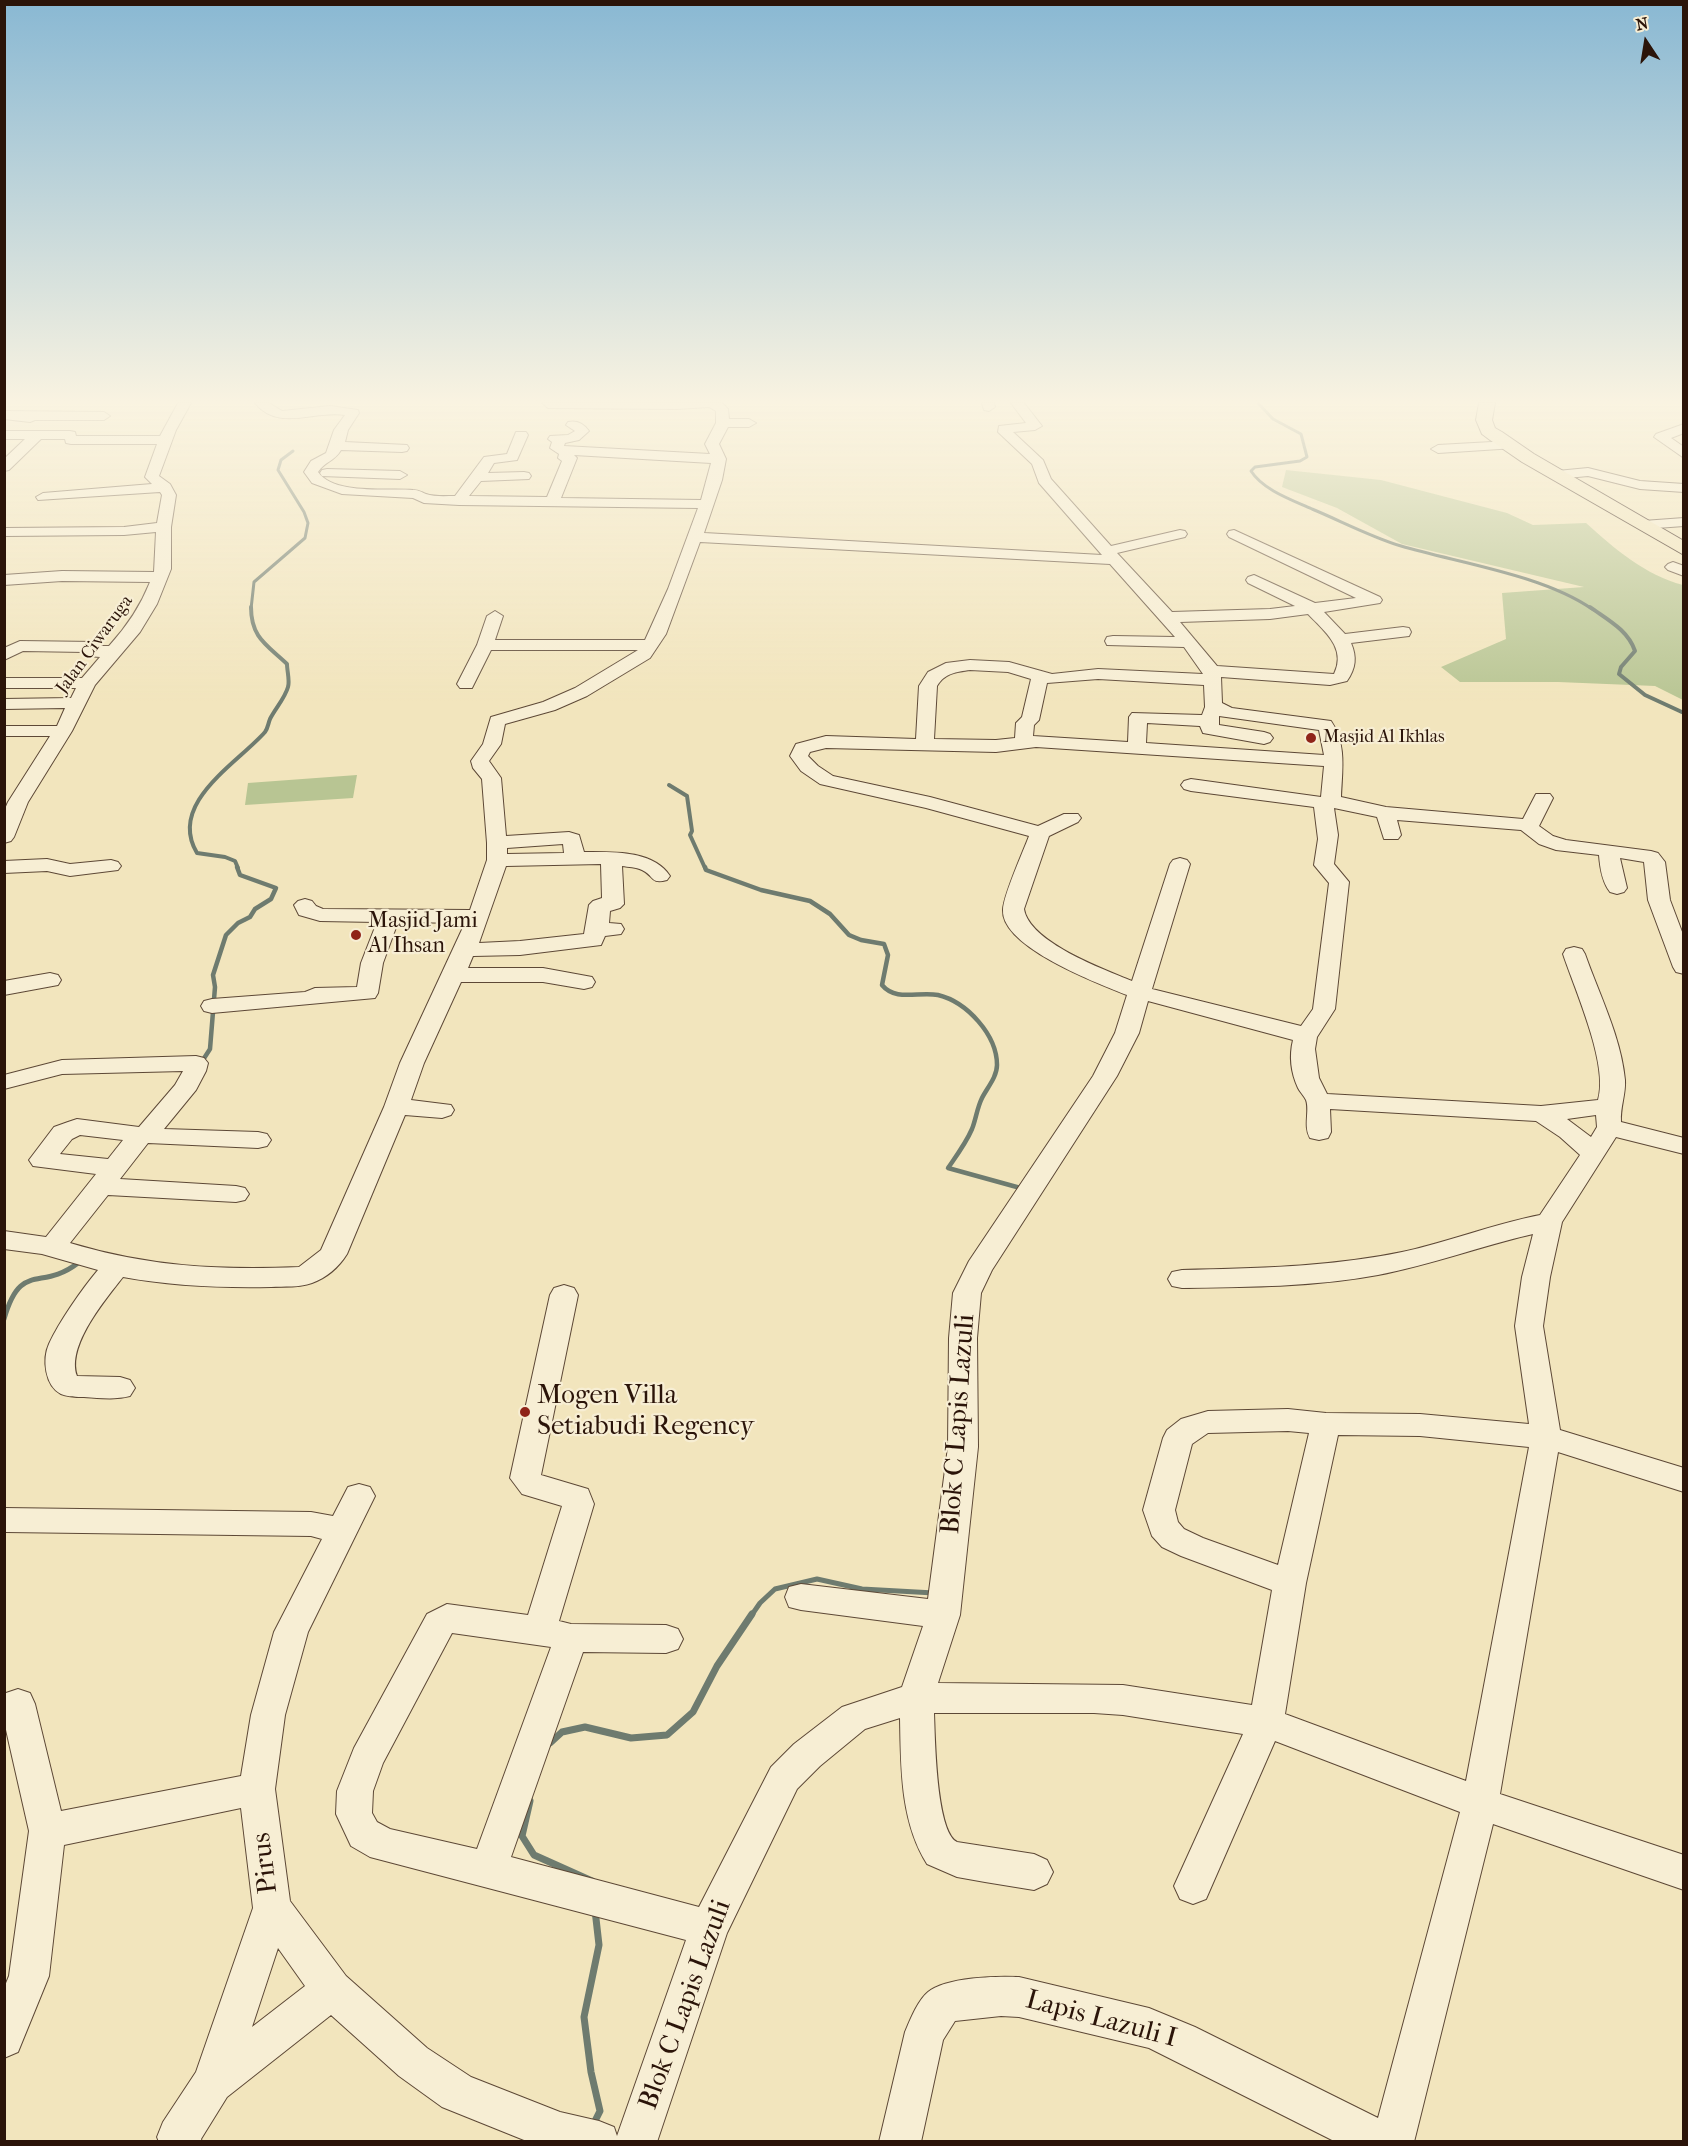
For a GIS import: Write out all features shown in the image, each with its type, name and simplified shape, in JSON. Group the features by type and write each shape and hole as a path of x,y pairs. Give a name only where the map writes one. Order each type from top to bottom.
{"main road":[{"path":"1605,503 1683,549"}],"street":[{"name":"Jalan Ciwaruga","path":"4,837 9,817 63,730 87,683 134,628 149,604 163,569 164,527 168,503"},
{"path":"4,1240 18,1240 62,1250 117,1266 211,1278 304,1276 317,1270 333,1254 396,1107 412,1063 460,962 487,897 497,851 490,778 482,768 480,761 492,744 497,721 549,706 581,692 638,660 658,634 696,537 705,504 640,503"},
{"path":"1065,503 1168,617 1212,676 1209,729 1264,738"},
{"path":"1643,525 1683,522"},
{"path":"4,532 124,531 164,527"},
{"path":"696,537 1111,555 1180,534"},
{"path":"1168,617 1270,614 1374,600 1234,534"},
{"path":"8,583 62,576 160,577"},
{"path":"932,745 925,741 928,686 934,676 946,668 970,665 1009,667 1051,679 1113,674 1336,680 1345,669 1347,654 1341,639 1312,608 1254,580"},
{"path":"466,684 485,645 495,616"},
{"path":"1341,639 1402,632"},
{"path":"1113,674 1113,640 1188,642"},
{"path":"485,645 649,645"},
{"path":"4,655 20,646 95,647 93,652 114,651"},
{"path":"1024,742 1025,723 1030,720 1040,677"},
{"path":"4,683 87,683"},
{"path":"4,720 10,705 76,703"},
{"path":"1136,748 1139,732 1138,717 1228,712 1325,725 1331,734 1333,761 1331,798 1323,821 1328,829 1324,865 1339,885 1324,1009 1305,1037 1303,1050 1309,1086 1313,1095 1320,1101 1608,1116 1683,1146"},
{"path":"4,730 63,730"},
{"path":"1071,819 1040,833 827,780 801,762 799,756 803,748 826,742 996,746 1024,742 1333,761"},
{"path":"1191,785 1329,802 1386,813 1526,825 1546,840 1563,846 1583,850 1610,850 1641,854 1654,858 1659,900 1683,967"},
{"path":"1526,825 1533,821 1543,798"},
{"path":"1386,813 1391,835"},
{"path":"1040,833 1014,909 1015,922 1028,935 1072,964 1139,992 1295,1032 1305,1037"},
{"path":"1610,850 1610,867 1617,888"},
{"path":"497,851 611,858 649,865 660,876"},
{"path":"460,962 593,940 605,930 600,905 613,904 611,858"},
{"name":"Blok C Lapis Lazuli","path":"636,2142 709,1928 784,1778 795,1765 855,1718 916,1698 943,1615 963,1447 963,1338 967,1293 979,1268 1105,1076 1127,1033 1180,864"},
{"path":"4,867 47,865 70,870 111,866"},
{"path":"305,905 307,910 320,915 478,917"},
{"path":"212,1006 312,998 315,995 336,993 367,993 372,963 390,916"},
{"path":"1393,2142 1480,1803 1546,1437 1528,1326 1536,1277 1549,1222 1593,1155 1608,1116 1613,1090 1610,1062 1574,954"},
{"path":"460,962 548,961"},
{"path":"460,962 584,982"},
{"path":"4,988 50,980"},
{"path":"4,1082 63,1067 196,1063 196,1071 187,1088 176,1097 107,1177 62,1250 48,1255 31,1252 4,1258"},
{"path":"1320,1101 1318,1106 1320,1132"},
{"path":"396,1107 442,1110"},
{"path":"1540,1114 1564,1126 1583,1141 1593,1155"},
{"path":"236,1194 107,1177 42,1160 63,1133 72,1128 84,1127 143,1135 258,1140"},
{"path":"1182,1279 1308,1275 1402,1261 1513,1228 1549,1222"},
{"path":"117,1266 98,1289 62,1346 60,1365 63,1380 71,1386 120,1388"},
{"path":"488,1869 555,1634 578,1504 577,1498 533,1486 525,1478 564,1295"},
{"path":"1290,1583 1173,1538 1163,1527 1159,1510 1178,1438 1192,1427 1208,1422 1288,1420 1326,1424 1420,1425 1546,1437 1683,1480"},
{"path":"1193,1886 1266,1722 1290,1583 1326,1424"},
{"name":"Pirus","path":"359,1496 291,1632 268,1715 257,1789 272,1908 332,1990 413,2062 457,2092 553,2130 599,2142"},
{"path":"6,1520 311,1524 340,1530"},
{"path":"801,1597 943,1615"},
{"path":"666,1640 555,1634 447,1618 439,1624 367,1759 355,1791 354,1814 364,1834 383,1845 488,1869 709,1928"},
{"path":"1034,1872 955,1859 946,1856 937,1847 922,1798 916,1698 1104,1699 1266,1722 1480,1803 1683,1873"},
{"path":"4,2038 29,1976 47,1831 18,1704"},
{"path":"47,1831 257,1789"},
{"path":"178,2140 213,2083 272,1908"},
{"path":"213,2083 332,1990"},
{"name":"Lapis Lazuli I","path":"900,2142 925,2032 942,2006 957,2001 1000,1996 1054,2004 1149,2028 1181,2041 1381,2142"}],"green space":[{"path":"1324,503 1469,503 1507,513 1533,525 1586,523 1643,568 1683,585 1683,700 1655,686 1558,682 1460,682 1441,667 1506,639 1502,593 1584,587 1402,544"},
{"path":"357,775 353,798 245,805 248,783"}],"waterway":[{"path":"251,608 254,582 305,538 308,523 299,503"},
{"path":"1299,503 1390,542 1500,571 1550,587 1592,609"},
{"path":"1590,607 1622,631 1632,644 1635,651 1621,667 1619,674 1645,695 1684,713"},
{"path":"238,868 235,861 225,857 197,853 190,835 191,817 198,801 210,785 265,732 288,687 287,664 257,634 251,608"},
{"path":"669,785 687,796 692,831 690,835 705,868"},
{"path":"201,1063 210,1049 215,987 213,975 226,935 238,923 250,917 255,909 271,899 276,888 240,875 237,867"},
{"path":"705,867 706,870 761,890 810,901 830,914 849,935 861,940 884,944 888,955 882,985 888,990 901,995 938,995 959,1005 978,1021 992,1042 997,1069 980,1102 970,1134 948,1168 1024,1189"},
{"path":"4,1319 17,1289 25,1283 65,1271 78,1263 78,1259"},
{"path":"751,1616 760,1603 775,1589 817,1579 862,1589 934,1593"},
{"path":"550,1743 562,1732 585,1727 631,1738 667,1735 693,1712 717,1666 752,1614"},
{"path":"530,1801 522,1836 534,1855 592,1881"},
{"path":"593,2125 600,2111 591,2072 584,2017 599,1945 595,1910"}],"place":[{"name":"Masjid Al Ikhlas","path":"1311,738"},
{"name":"Masjid Jami Al Ihsan","path":"356,935"},
{"name":"Mogen Villa Setiabudi Regency","path":"525,1412"}]}
